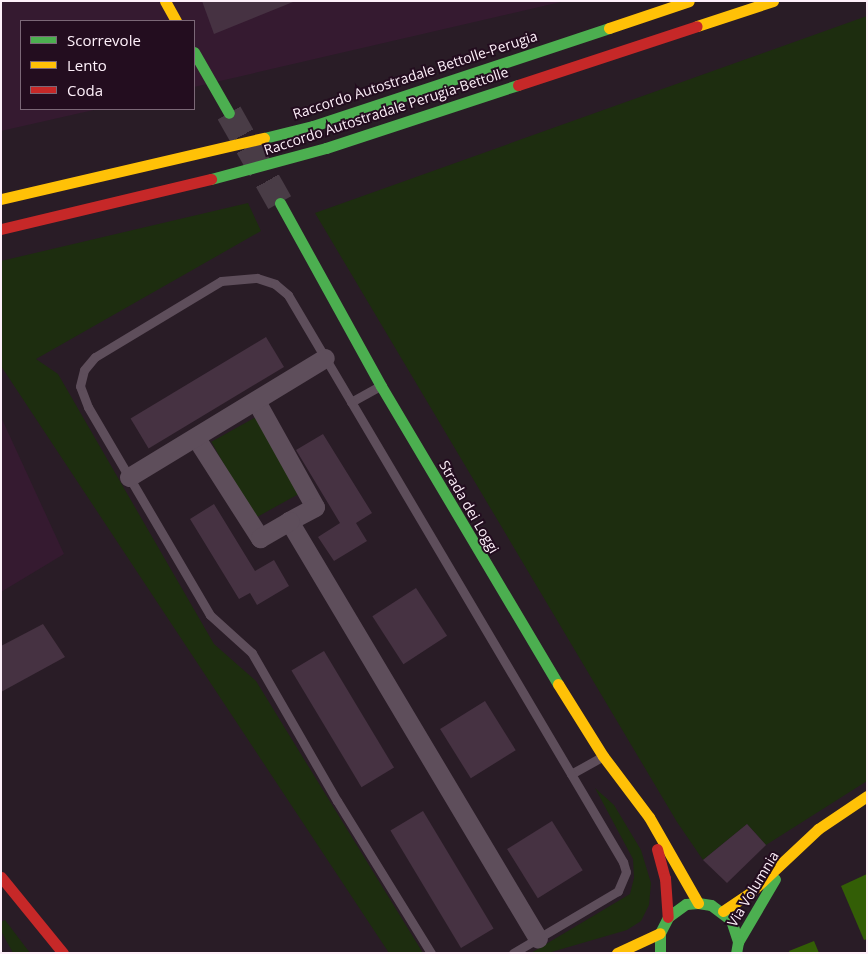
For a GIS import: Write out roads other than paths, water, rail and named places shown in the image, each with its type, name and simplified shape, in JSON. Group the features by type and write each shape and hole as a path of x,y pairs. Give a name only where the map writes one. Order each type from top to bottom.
{"main road":[{"path":"165,1 175,20"},
{"name":"Raccordo Autostradale Bettolle-Perugia","path":"1,199 313,126 518,56 689,1"},
{"name":"Raccordo Autostradale Perugia-Bettolle","path":"1,229 172,190 326,148 774,1"},
{"path":"195,54 229,113"},
{"path":"110,160 198,152"},
{"name":"Strada dei Loggi","path":"280,203 381,386 516,618 603,756 649,817 698,903"},
{"name":"Via Volumnia","path":"723,911 751,892 818,829 867,796"},
{"name":"Strada dei Loggi","path":"649,817 665,878 668,917"},
{"name":"Via Volumnia","path":"737,948 793,851"},
{"path":"1,877 63,953"},
{"path":"660,953 660,933 668,917 686,904 698,903 723,911 731,920 737,948"},
{"path":"617,953 660,933"}],"street":[{"path":"129,477 325,358"},
{"path":"196,438 260,538 315,507 256,401"},
{"path":"290,521 538,938"}],"lane":[{"path":"431,953 252,653 210,615 88,408 80,386 84,370 94,357 221,280 257,278 275,284 288,295 571,774 626,872 618,891 513,953"},
{"path":"351,402 381,386"},
{"path":"571,774 603,756"}],"tunnel":[{"path":"229,113 280,203"}]}
